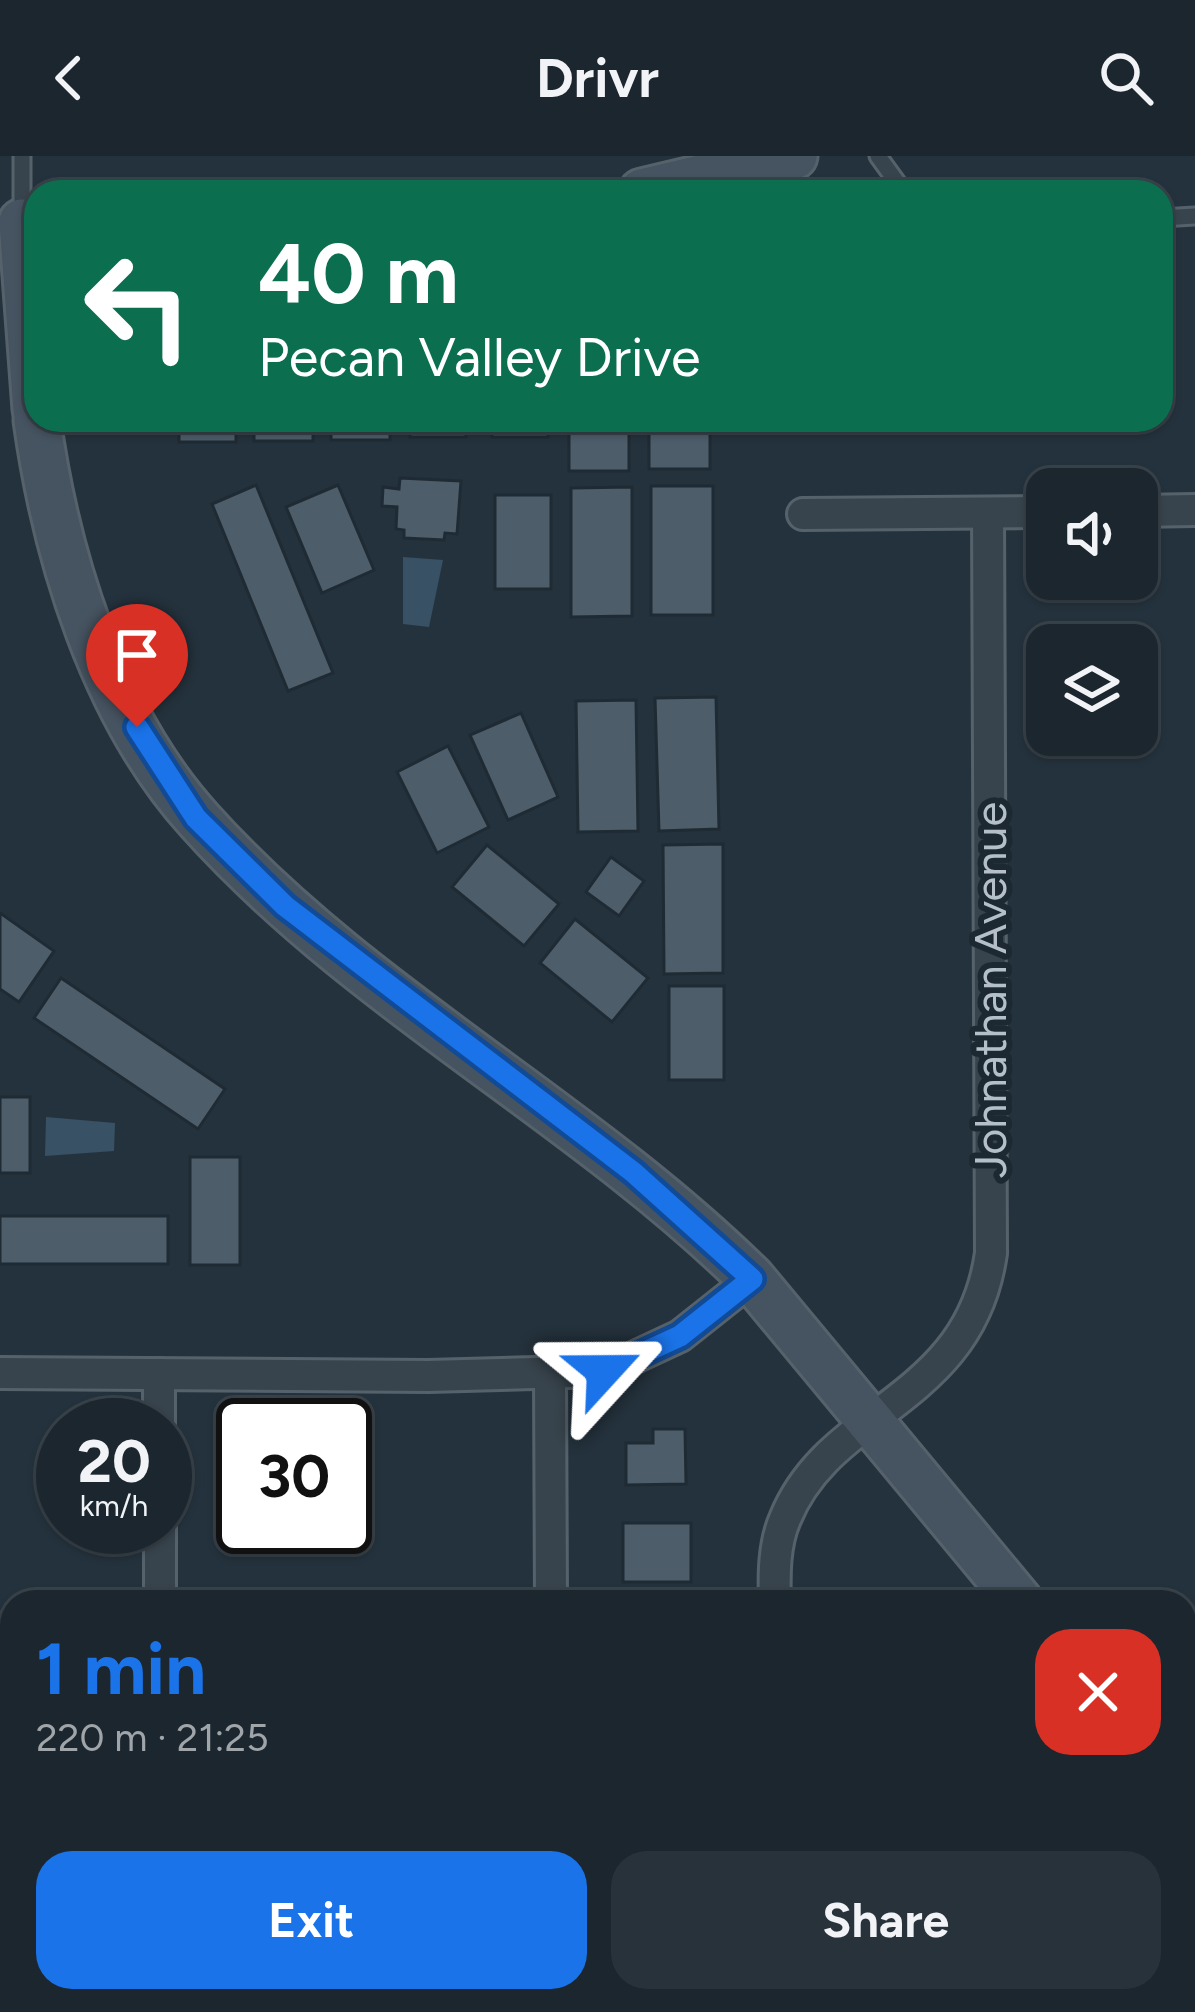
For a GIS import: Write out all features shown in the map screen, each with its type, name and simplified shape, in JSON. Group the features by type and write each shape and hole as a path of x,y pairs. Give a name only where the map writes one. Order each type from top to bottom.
{"main road":[{"path":"693,180 794,156"},
{"path":"19,222 24,277"},
{"path":"40,432 50,513 78,600 118,696 196,818 285,906 633,1172 752,1279 1010,1590"}],"street":[{"path":"1158,511 1195,510"},
{"path":"803,514 1026,513"},
{"name":"Johnathan Avenue","path":"776,1590 785,1518 835,1451 936,1367 970,1326 986,1292 991,1253 988,514"},
{"path":"0,1373 550,1375 629,1364 680,1336 752,1279"},
{"path":"159,1374 159,1398"},
{"path":"550,1375 551,1590"},
{"path":"160,1554 160,1590"}],"lane":[{"path":"19,222 22,156"}],"water":[{"path":"403,557 443,560 429,627 403,624"},
{"path":"46,1117 115,1123 114,1151 45,1156"}],"building":[{"path":"179,432 236,432 236,442 179,442"},
{"path":"254,432 313,432 313,441 254,441"},
{"path":"331,432 390,432 390,440 331,440"},
{"path":"410,432 466,432 466,437 410,437"},
{"path":"492,432 548,432 548,437 492,437"},
{"path":"569,432 629,432 629,471 569,471"},
{"path":"649,432 710,432 710,469 649,469"},
{"path":"400,478 461,481 457,534 445,533 444,540 404,538 404,530 396,529 397,507 382,506 383,487 399,489"},
{"path":"256,485 333,673 288,691 212,504"},
{"path":"338,485 374,570 322,593 286,507"},
{"path":"651,486 713,486 713,615 651,615"},
{"path":"632,487 632,616 571,617 571,488"},
{"path":"495,495 551,495 551,589 495,589"},
{"path":"716,697 719,829 659,831 655,698"},
{"path":"636,700 638,831 578,832 576,701"},
{"path":"521,713 558,797 508,820 470,735"},
{"path":"448,746 489,827 437,853 397,772"},
{"path":"723,844 723,973 664,974 663,845"},
{"path":"487,845 559,904 524,946 452,887"},
{"path":"611,857 644,881 619,916 586,892"},
{"path":"0,913 54,951 19,1002 0,989"},
{"path":"575,919 648,978 612,1022 540,963"},
{"path":"61,978 225,1089 198,1129 34,1018"},
{"path":"669,986 724,986 724,1080 669,1080"},
{"path":"0,1097 30,1097 30,1173 0,1173"},
{"path":"190,1157 240,1157 240,1265 190,1265"},
{"path":"0,1216 168,1216 168,1264 0,1264"},
{"path":"653,1429 685,1429 686,1484 626,1485 626,1443 653,1443"},
{"path":"623,1523 691,1523 691,1582 623,1582"}],"route":[{"path":"137,727 196,818 285,906 633,1172 752,1279 680,1336 629,1364 604,1371"}]}
